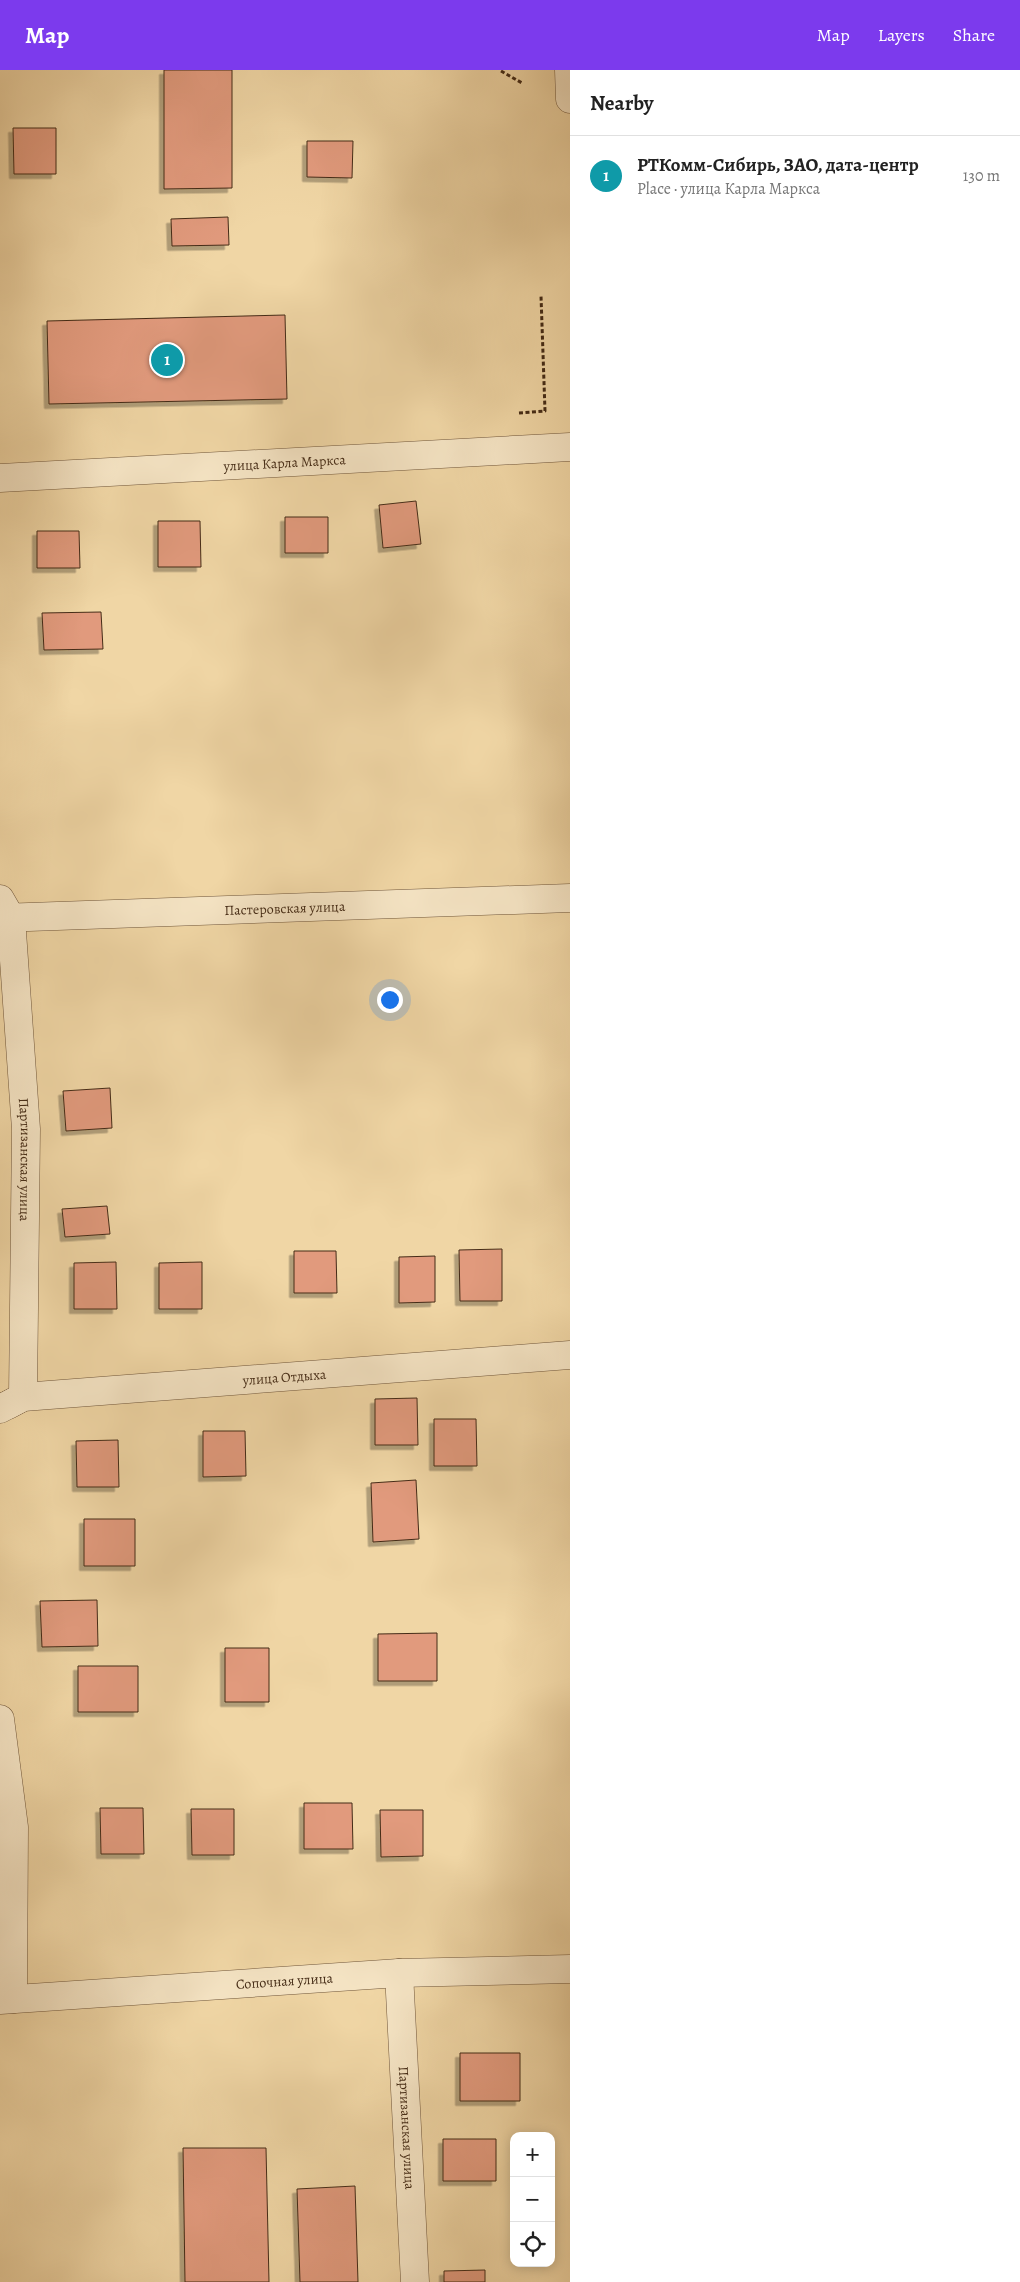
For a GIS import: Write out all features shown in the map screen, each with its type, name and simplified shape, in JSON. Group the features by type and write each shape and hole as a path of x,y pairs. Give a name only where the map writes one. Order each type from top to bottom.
{"street":[{"path":"569,70 570,99"},
{"name":"улица Карла Маркса","path":"0,478 570,447"},
{"name":"Пастеровская улица","path":"4,912 570,898"},
{"name":"Партизанская улица","path":"4,912 26,1129 12,1403"},
{"name":"улица Отдыха","path":"12,1403 570,1355"},
{"path":"0,1719 14,1827 7,2000"},
{"name":"Сопочная улица","path":"7,2000 399,1973 570,1969"},
{"name":"Партизанская улица","path":"399,1973 415,2282"}],"path":[{"path":"501,71 522,83"},
{"path":"519,413 546,411 541,296"}],"building":[{"path":"164,70 232,70 232,188 164,189"},
{"path":"13,128 56,128 56,174 14,174"},
{"path":"307,141 353,141 352,178 307,177"},
{"path":"228,217 229,245 172,246 171,219"},
{"path":"285,315 287,399 49,404 47,321"},
{"path":"416,501 421,544 383,548 379,505"},
{"path":"285,517 328,517 328,553 285,553"},
{"path":"158,521 200,521 201,567 158,567"},
{"path":"37,531 79,531 80,568 37,568"},
{"path":"101,612 103,649 44,650 42,613"},
{"path":"110,1088 112,1128 66,1131 63,1091"},
{"path":"107,1206 110,1234 65,1237 62,1209"},
{"path":"502,1249 502,1301 460,1301 459,1250"},
{"path":"294,1251 336,1251 337,1293 294,1293"},
{"path":"435,1256 435,1302 399,1303 399,1257"},
{"path":"116,1262 117,1309 74,1309 74,1263"},
{"path":"202,1262 202,1309 159,1309 159,1263"},
{"path":"417,1398 418,1445 375,1445 375,1399"},
{"path":"434,1419 476,1419 477,1466 434,1466"},
{"path":"203,1431 245,1431 246,1476 203,1477"},
{"path":"118,1440 119,1487 77,1487 76,1441"},
{"path":"416,1480 419,1539 373,1542 371,1483"},
{"path":"84,1519 135,1519 135,1566 84,1566"},
{"path":"97,1600 98,1646 42,1647 40,1601"},
{"path":"437,1633 437,1681 378,1681 378,1634"},
{"path":"225,1648 269,1648 269,1702 225,1702"},
{"path":"78,1666 138,1666 138,1712 78,1712"},
{"path":"304,1803 352,1803 353,1849 304,1849"},
{"path":"100,1808 143,1808 144,1854 101,1854"},
{"path":"191,1809 234,1809 234,1855 192,1855"},
{"path":"380,1810 423,1810 423,1856 381,1857"},
{"path":"460,2053 520,2053 520,2101 460,2101"},
{"path":"443,2139 496,2139 496,2181 443,2181"},
{"path":"183,2148 266,2148 269,2282 185,2282"},
{"path":"355,2186 358,2282 300,2282 297,2189"},
{"path":"485,2270 485,2282 444,2282 444,2271"}],"place":[{"name":"РТКомм-Сибирь, ЗАО, дата-центр","path":"167,360"}]}
